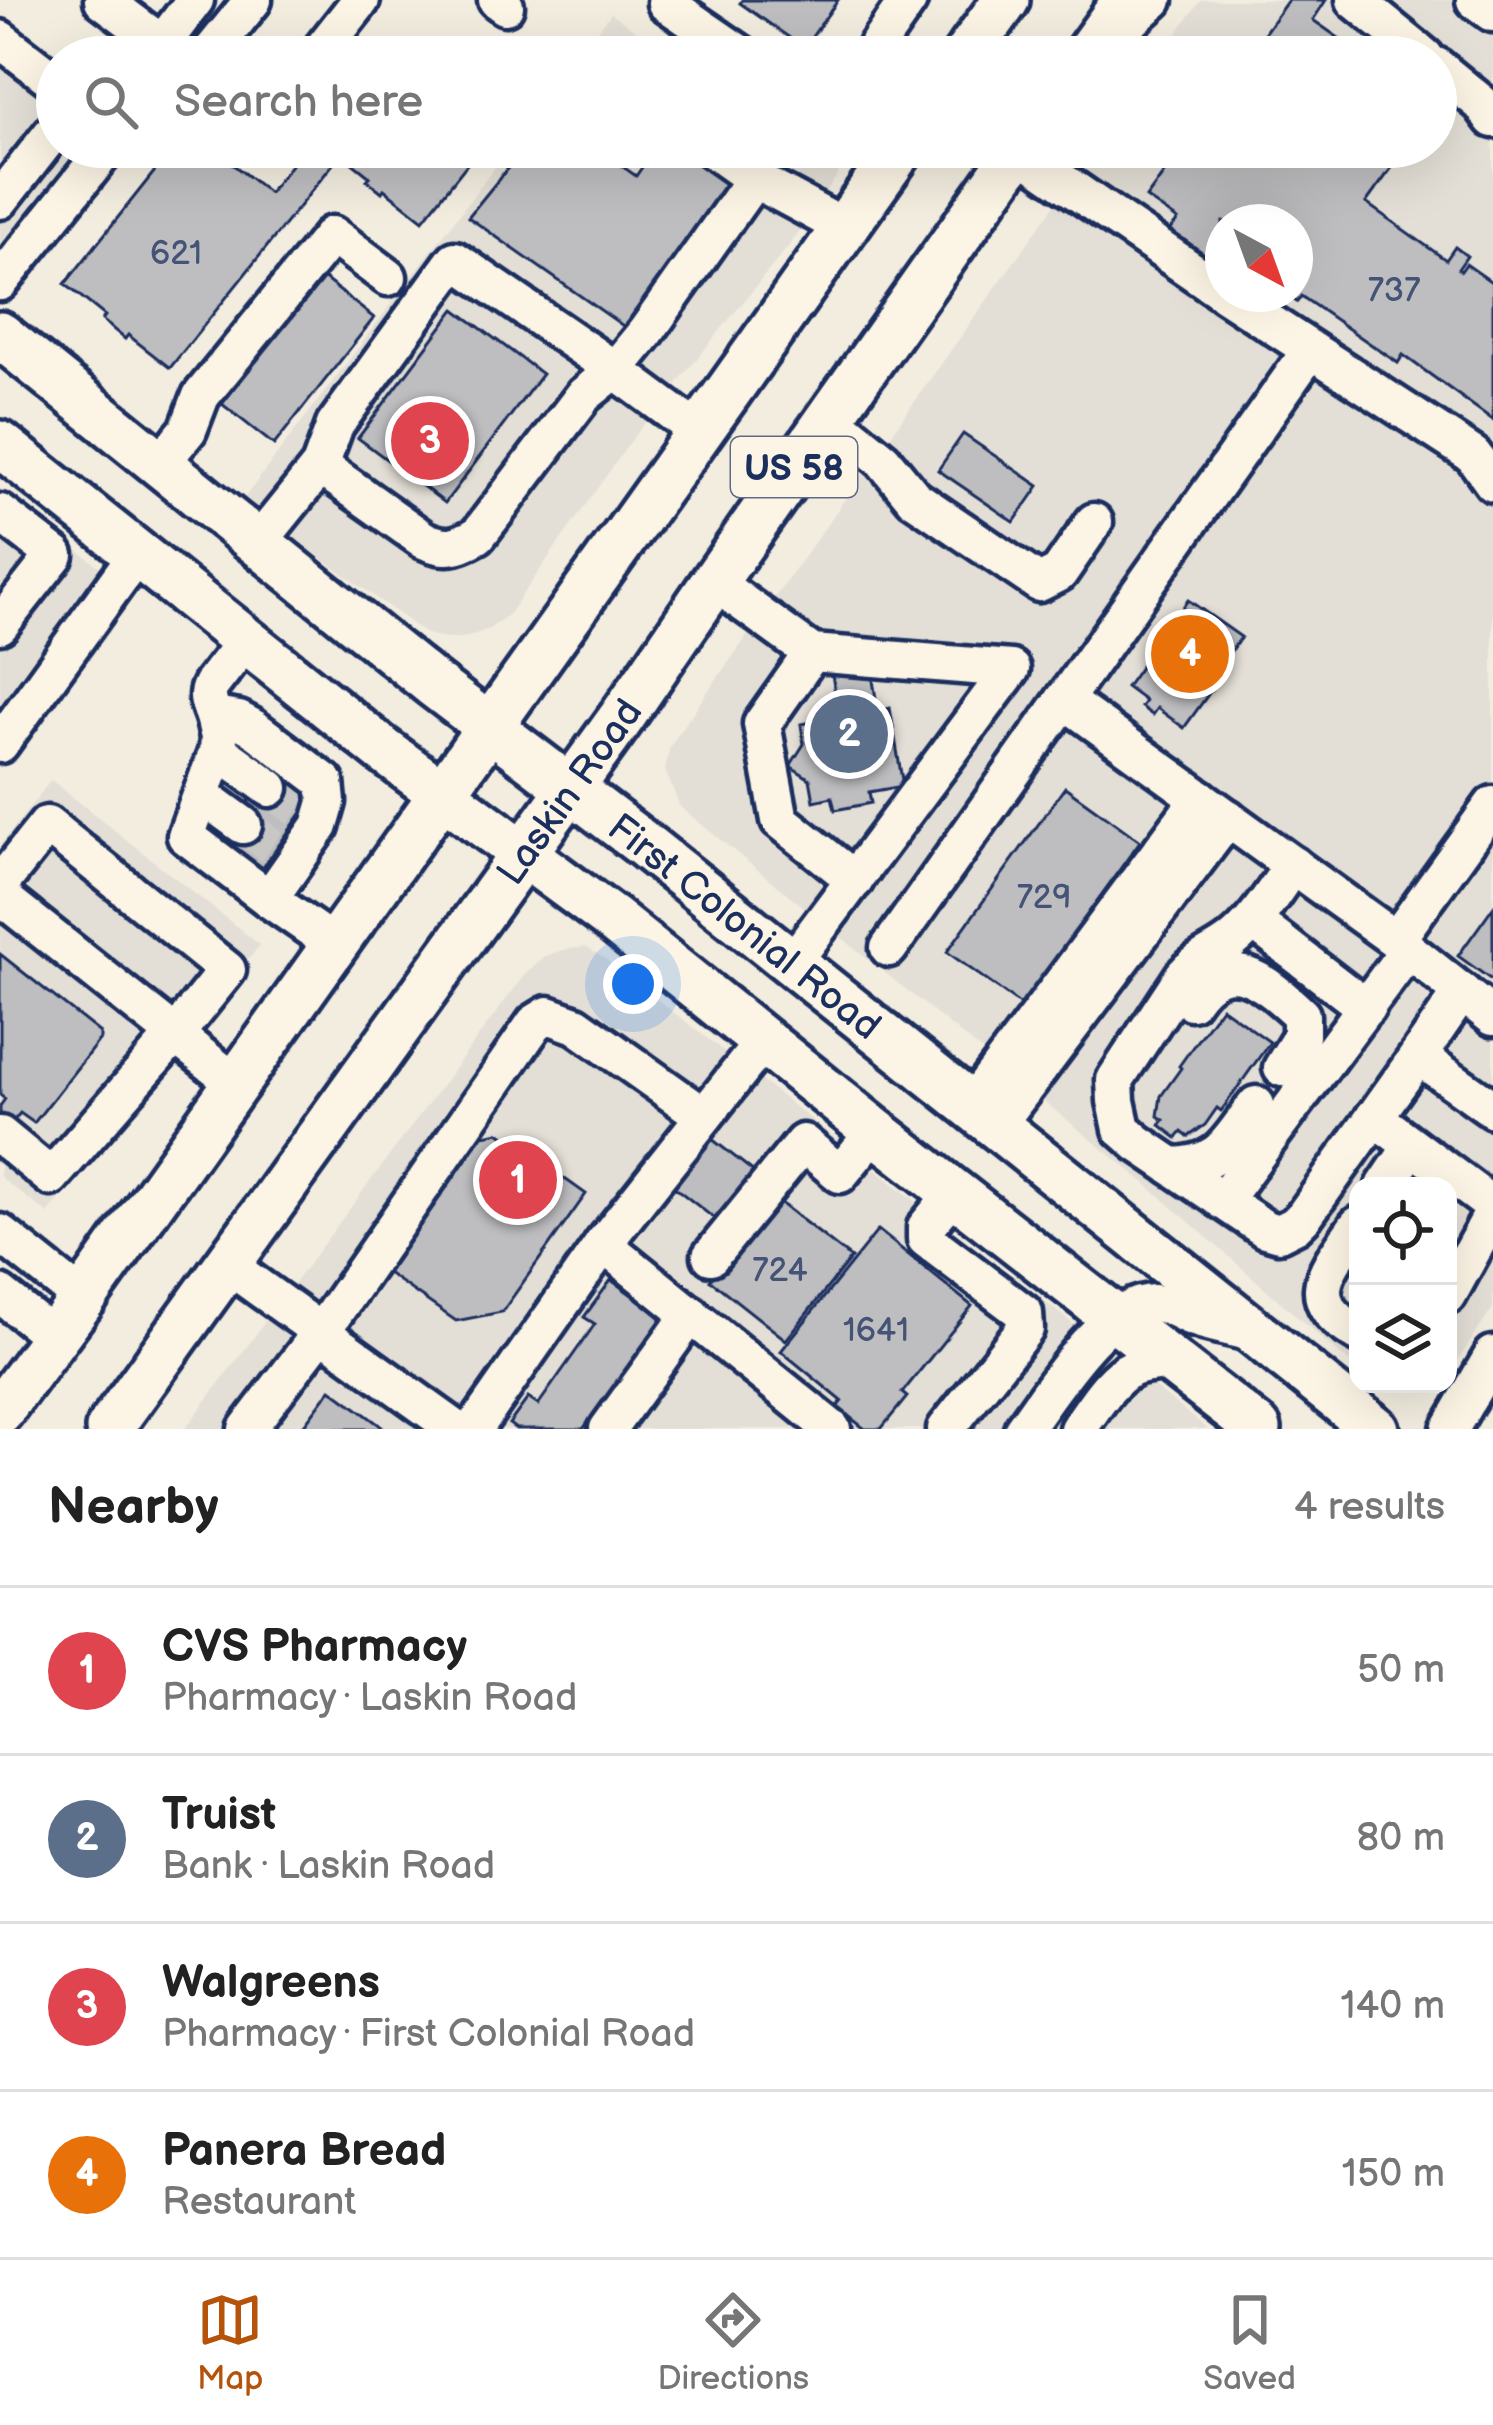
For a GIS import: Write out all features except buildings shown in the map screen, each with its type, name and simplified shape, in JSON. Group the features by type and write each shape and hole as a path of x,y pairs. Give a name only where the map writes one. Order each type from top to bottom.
{"main road":[{"path":"1101,36 1126,0"},
{"path":"976,36 992,5"},
{"name":"US 58","path":"0,1412 845,228 881,168"},
{"name":"Laskin Road","path":"109,1429 571,789 1006,168"},
{"name":"First Colonial Road","path":"0,335 1376,1429"},
{"name":"First Colonial Road","path":"0,444 245,641 611,919 1256,1428"}],"street":[{"path":"104,0 151,36"},
{"path":"168,36 195,0"},
{"path":"224,36 253,0"},
{"path":"333,36 362,0"},
{"path":"1112,36 1154,0"},
{"path":"1355,0 1399,36"},
{"path":"1475,0 1493,13"},
{"path":"884,36 908,1"},
{"path":"666,3 714,36"},
{"path":"0,38 36,66"},
{"path":"1457,83 1493,118"},
{"path":"0,200 36,154"},
{"path":"0,282 91,168"},
{"path":"739,168 845,228"},
{"path":"1046,168 1205,280"},
{"path":"320,466 424,540 440,547 458,547 478,536 584,395 615,370 646,332 754,179"},
{"path":"160,464 188,430 201,396 332,235 388,278"},
{"path":"257,543 320,466 335,425 455,260 699,432"},
{"path":"1252,312 1473,455 1493,483"},
{"path":"889,948 1310,351"},
{"path":"830,416 883,460 914,498 1040,583 1059,573 1094,522"},
{"path":"0,513 55,555 0,625"},
{"path":"2,737 137,554"},
{"path":"714,581 812,653 1011,669 792,962"},
{"path":"245,641 207,692 216,733 202,795 186,836 334,945"},
{"path":"812,653 762,724 779,820 855,880"},
{"path":"1064,700 1493,1016"},
{"path":"216,733 239,720 325,782 327,802 285,856 269,898"},
{"path":"216,733 270,788"},
{"path":"202,795 243,825"},
{"path":"1223,1200 1366,1008 1493,805"},
{"path":"983,1116 1214,808"},
{"path":"0,884 47,825 227,970 51,1178 0,1135"},
{"path":"1293,865 1253,921 1184,975 1115,1080 1122,1129 1138,1143 1265,1229 1279,1233 1304,1216 1462,992"},
{"path":"0,896 237,1084"},
{"path":"1253,921 1366,1008"},
{"path":"1118,1111 1204,983 1221,973 1250,976 1301,1015 1301,1036 1282,1067"},
{"path":"247,1429 321,1332 535,1023 548,1015 576,1024 704,1116"},
{"path":"474,1429 603,1244 764,1042"},
{"path":"1418,1056 1493,1109"},
{"path":"1172,1166 1198,1165 1220,1152 1256,1105"},
{"path":"1374,1117 1493,1209 1453,1285"},
{"path":"711,1256 803,1143 840,1174 875,1131"},
{"path":"1391,1177 1412,1146"},
{"path":"946,1429 1025,1329 1024,1313 926,1239 926,1227 955,1192"},
{"path":"0,1233 83,1299"},
{"path":"1349,1239 1322,1282 1321,1297 1325,1308 1349,1328"},
{"path":"603,1244 832,1429"},
{"path":"229,1266 456,1429"},
{"path":"0,1294 55,1338"},
{"path":"1023,1429 1092,1339 1117,1317 1145,1304 1170,1306 1190,1317 1255,1334"},
{"path":"608,1429 691,1314"},
{"path":"1450,1429 1493,1354"},
{"path":"1078,1429 1126,1371 1174,1361"}],"shaded area":[{"path":"1201,0 1493,0 1493,1308 1457,1362 1457,1177 1349,1177 1349,1362 1145,1183 680,807 665,770 669,749 1081,168 1457,168 1457,36 1175,36"},
{"path":"611,13 643,36 594,36"},
{"path":"0,21 36,49 36,168 65,168 0,252"},
{"path":"494,168 832,168 839,173 792,242 635,435 508,615 489,629 447,639 426,634 245,497"},
{"path":"0,489 101,568 0,707"},
{"path":"51,780 260,945 48,1214 0,1177 0,846"},
{"path":"585,947 1208,1429 185,1429 526,973 543,957"}],"tunnel":[{"path":"270,788 302,812"},
{"path":"243,825 276,849"}],"place":[{"name":"Walgreens","path":"430,441"},
{"name":"Panera Bread","path":"1190,654"},
{"name":"Truist","path":"849,734"},
{"name":"CVS Pharmacy","path":"518,1180"}]}
